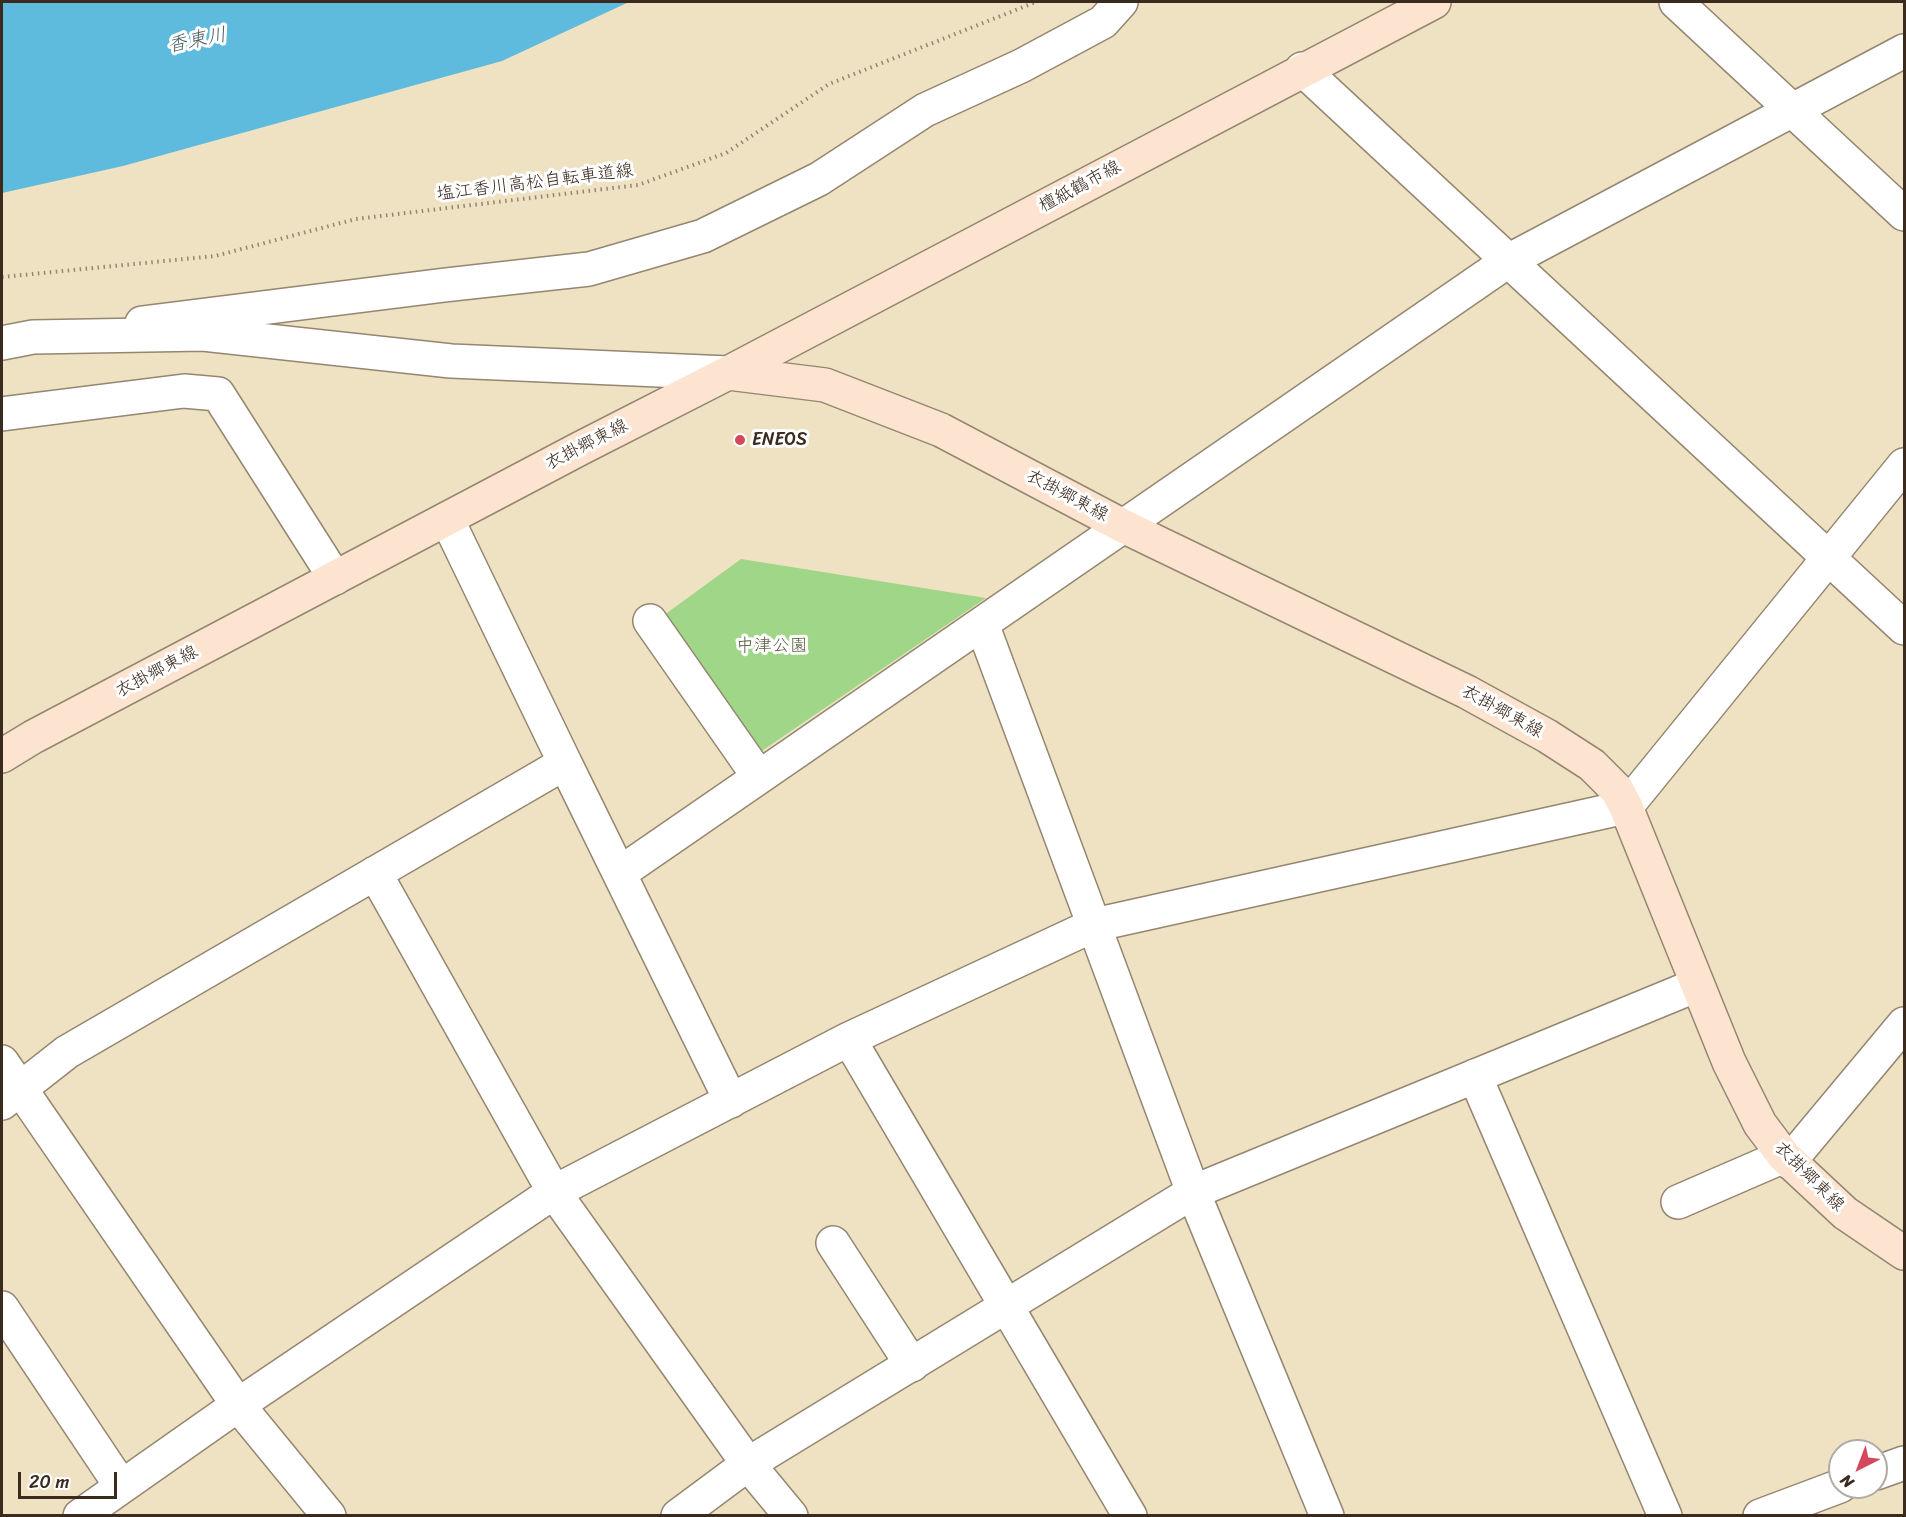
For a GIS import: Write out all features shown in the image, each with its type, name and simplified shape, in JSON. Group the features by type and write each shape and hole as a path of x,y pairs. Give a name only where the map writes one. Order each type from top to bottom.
{"main road":[{"name":"檀紙鶴市線","path":"728,374 1422,4"},
{"name":"衣掛郷東線","path":"2,756 334,578 728,374 825,384 941,430 1123,526 1467,692 1547,736 1592,765 1617,790 1626,807 1696,985 1729,1062 1760,1124 1787,1159 1845,1213 1905,1254"}],"street":[{"path":"2,343 33,337 589,268 703,236 819,178 925,110 1021,66 1103,22 1121,2"},
{"path":"1676,2 1905,214"},
{"path":"620,873 1508,261 1905,51"},
{"path":"1302,69 1905,628"},
{"path":"33,337 203,334 451,361 728,374"},
{"path":"2,414 184,391 218,394 334,578"},
{"path":"80,1515 238,1405 554,1192 849,1039 1094,926 1626,807 1905,465"},
{"path":"447,519 730,1101"},
{"path":"650,621 759,777"},
{"path":"982,624 1193,1192 1326,1515"},
{"path":"11,1095 67,1052 565,763"},
{"path":"375,873 554,1192 748,1464 791,1515"},
{"path":"678,1515 748,1464 1193,1192 1696,985"},
{"path":"1678,1202 1787,1159 1905,1024"},
{"path":"849,1039 1130,1515"},
{"path":"2,1062 11,1095 312,1510"},
{"path":"1475,1076 1665,1515"},
{"path":"833,1243 912,1365"},
{"path":"2,1308 121,1486"},
{"path":"1888,1469 1905,1463"},
{"path":"1760,1515 1828,1490"}],"path":[{"name":"塩江香川高松自転車道線","path":"2,277 215,256 356,219 638,185 726,153 829,84 1036,2"}],"green space":[{"name":"中津公園","path":"741,559 986,598 750,759 656,621"}],"water":[{"name":"香東川","path":"2,2 629,2 502,61 123,166 2,193"}],"place":[{"name":"ENEOS","path":"740,440"}]}
